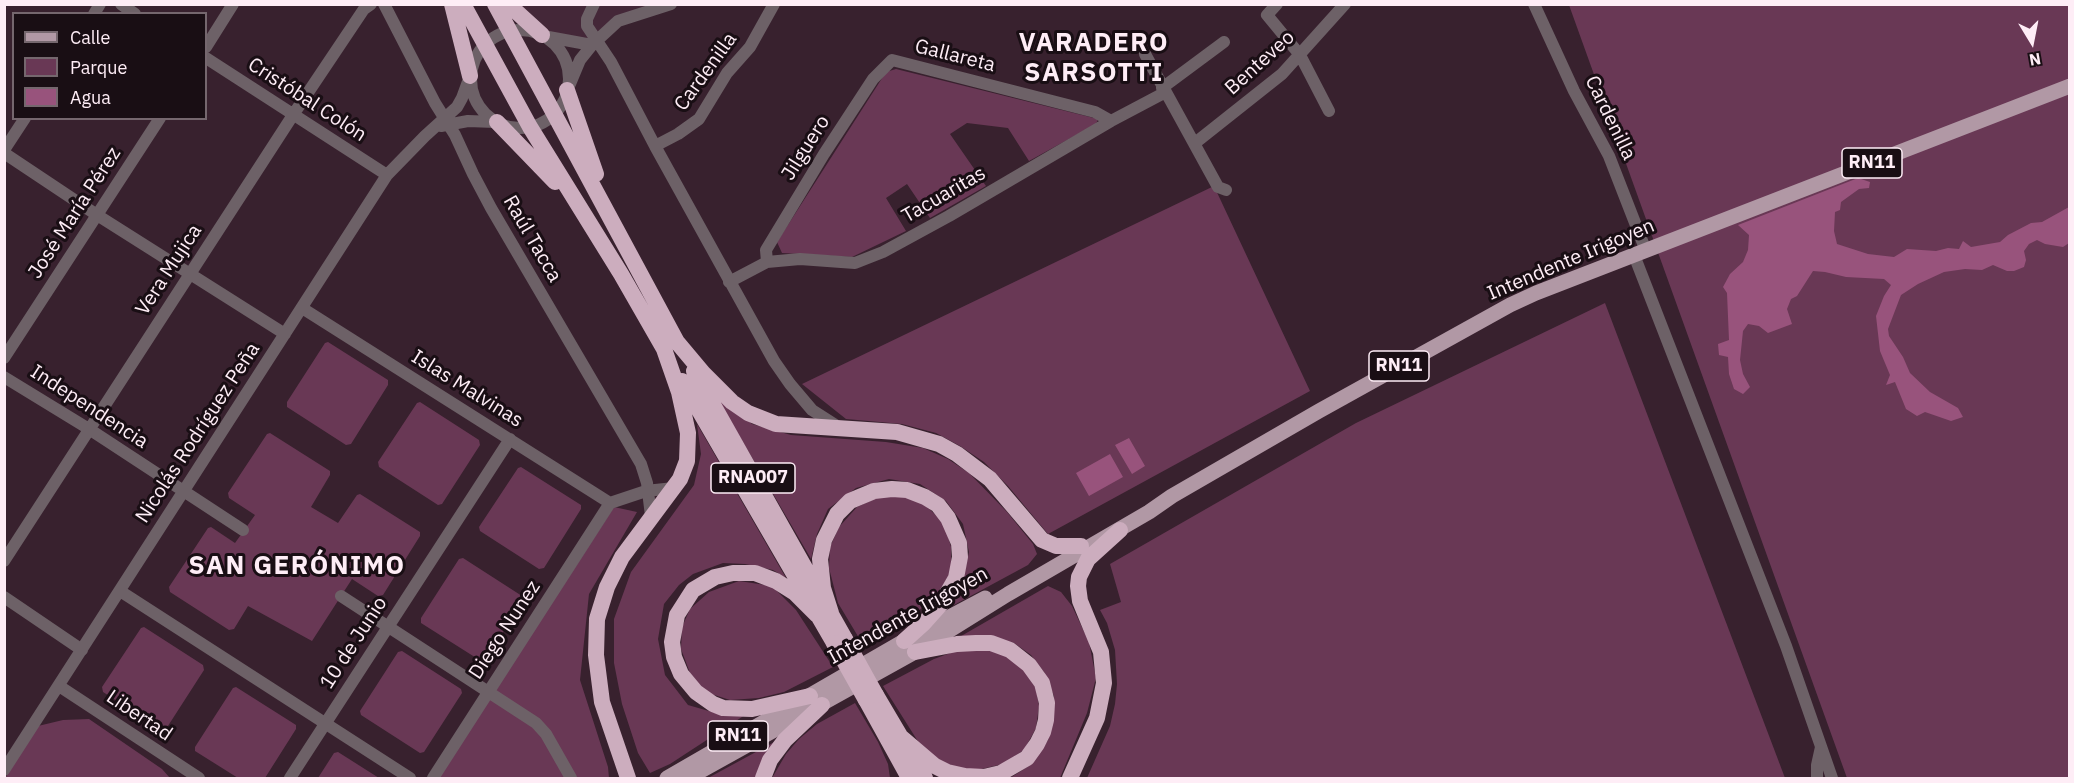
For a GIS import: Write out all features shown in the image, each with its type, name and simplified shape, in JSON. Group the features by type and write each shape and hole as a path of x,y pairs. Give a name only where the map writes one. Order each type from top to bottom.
{"highway":[{"path":"452,4 470,76"},
{"name":"RNA007","path":"463,4 484,45 582,212 670,345 871,697 893,737 909,778"},
{"name":"RNA007","path":"495,4 610,218 670,345"},
{"path":"508,4 542,35"},
{"name":"RNA007","path":"567,90 610,218"},
{"name":"RNA007","path":"497,122 532,156 582,212"},
{"path":"670,345 732,402 766,422 897,432 939,444 957,454 990,479 1042,540 1056,546 1081,546"},
{"path":"628,778 602,702 598,678 596,636 602,602 614,572 651,516 674,488 684,470 689,444 670,345"},
{"path":"824,614 824,588 820,559 824,540 837,514 850,501 874,491 907,490 931,501 948,518 959,543 960,558 956,578 950,591 909,646"},
{"path":"1070,778 1097,718 1104,683 1101,652 1080,601 1079,576 1088,559 1120,530"},
{"path":"816,700 752,709 723,708 713,704 696,692 681,674 674,657 673,635 677,615 693,590 715,577 733,573 755,573 776,581 824,614"},
{"path":"893,737 947,772 984,777 1001,773 1027,758 1037,744 1046,720 1047,703 1042,683 1029,665 1010,650 991,643 909,646"},
{"path":"763,778 770,760 816,700"},
{"path":"893,737 896,778"},
{"name":"RNA007","path":"893,737 925,778"}],"main road":[{"name":"Intendente Irigoyen","path":"909,646 1008,594 1319,411 1510,305 2070,86"},
{"name":"Intendente Irigoyen","path":"688,778 816,700 1146,507 1172,496"},
{"name":"Intendente Irigoyen","path":"667,778 816,700"}],"street":[{"path":"207,45 233,4"},
{"name":"Vera Mujica","path":"4,561 293,115 364,9 371,4"},
{"name":"Raúl Tacca","path":"384,4 443,124 641,464 645,473 651,516"},
{"path":"470,76 477,103 485,114 507,126 531,127 544,122 555,113 562,103 580,60 594,43 623,18 671,4"},
{"name":"Cardenilla","path":"655,146 678,134 699,119 727,73 750,47 774,4"},
{"path":"1277,4 1267,15 1300,55 1329,111"},
{"name":"Benteveo","path":"1195,143 1270,84 1300,55 1345,4"},
{"name":"Cardenilla","path":"1534,4 1574,91 1609,156 1640,253 1786,646 1832,778"},
{"path":"590,6 587,26 594,43 611,62 774,361 804,401 819,416 844,429"},
{"path":"484,45 500,34 511,31 529,31 594,43"},
{"path":"542,35 555,45 564,58 568,74 567,90"},
{"name":"Tacuaritas","path":"729,282 767,262 800,259 850,263 862,261 883,252 949,216 1163,90 1224,42"},
{"name":"Nicolás Rodríguez Peña","path":"4,770 387,175 425,136 443,124 462,98 472,65 484,45"},
{"path":"1145,54 1218,187 1226,190"},
{"name":"Cristóbal Colón","path":"207,59 387,175"},
{"name":"Gallareta","path":"892,60 1095,112 1111,121"},
{"name":"Jilguero","path":"767,262 765,250 824,154 873,80 892,60"},
{"path":"24,120 4,151 97,215 285,334"},
{"name":"José María Pérez","path":"4,358 158,120"},
{"path":"443,124 468,121 497,122"},
{"name":"Islas Malvinas","path":"302,308 610,503"},
{"name":"Independencia","path":"4,376 243,530"},
{"path":"786,425 798,415 804,401"},
{"name":"10 de Junio","path":"290,778 510,439"},
{"path":"610,503 646,491 674,488"},
{"name":"Diego Nunez","path":"434,778 610,503"},
{"path":"120,591 410,778"},
{"path":"341,596 536,723 546,734 571,778"},
{"path":"4,597 82,650"},
{"name":"Libertad","path":"59,686 199,778"},
{"path":"1817,778 1821,747"}],"shaded area":[{"path":"509,5 671,5 623,18 597,41 542,35"}],"green space":[{"path":"1569,5 2069,5 2069,778 1847,778"},
{"path":"896,69 1098,119 1096,124 1029,161 1008,128 967,123 950,134 986,186 930,218 907,184 886,198 906,231 852,257 782,253 777,242 886,72"},
{"path":"1214,186 1310,391 1048,534 1008,486 984,462 960,446 936,433 902,424 846,419 802,384"},
{"path":"1605,303 1785,778 1087,778 1110,726 1115,704 1117,684 1115,650 1107,623 1100,610 1121,602 1110,564 1356,423"},
{"path":"328,342 388,380 388,385 351,444 346,445 287,407 287,402 325,343"},
{"path":"712,389 752,424 791,435 886,442 923,448 948,459 969,473 1007,512 1033,544 1037,554 1028,565 941,612 963,579 969,552 963,524 946,501 920,484 889,479 856,488 828,509 817,534 811,559"},
{"path":"420,402 479,440 480,445 442,504 438,505 379,467 378,462 417,403"},
{"path":"697,424 786,578 773,570 745,564 723,563 693,574 679,585 664,604 658,639 665,675 688,705 719,714 745,715 670,764 650,773 638,753 622,704 614,663 614,619 631,572 694,485 701,454"},
{"path":"270,433 330,471 330,475 311,507 338,523 360,494 420,532 420,536 383,595 378,596 352,579 312,641 248,606 234,629 229,630 170,592 169,587 208,528 211,527 235,543 255,515 229,498 228,493 267,434"},
{"path":"521,467 581,505 581,509 544,568 539,569 480,531 479,527 518,468"},
{"path":"904,495 923,503 945,524 951,547 951,572 937,595 909,619 865,648 838,603 829,568 830,547 839,527 857,507 881,496"},
{"path":"614,507 637,512 589,594 580,680 608,767 609,778 438,778"},
{"path":"463,558 522,596 523,601 485,660 481,661 421,623 421,618 459,559"},
{"path":"739,581 772,586 796,610 833,667 784,692 759,698 730,700 705,692 690,673 681,649 682,627 690,609 709,592"},
{"path":"1048,586 1061,592 1072,606 1089,642 1096,678 1087,713 1060,778 1010,778 1032,764 1048,740 1053,719 1054,696 1044,672 1031,655 1014,643 989,637 956,639"},
{"path":"144,627 203,665 204,670 166,729 162,730 103,692 102,687 141,628"},
{"path":"964,648 990,648 1011,657 1023,668 1036,688 1039,706 1036,728 1024,750 1003,764 973,771 944,765 919,743 883,686 934,659"},
{"path":"402,651 461,689 462,693 424,752 420,753 361,715 360,711 398,652"},
{"path":"236,687 296,725 296,729 265,778 238,778 195,751 195,747 233,688"},
{"path":"855,703 878,742 888,764 890,778 772,778 786,754 799,739 817,724"},
{"path":"89,719 162,769 170,778 5,778 38,726 63,720"},
{"path":"778,740 755,778 708,778"},
{"path":"338,752 379,778 318,778 334,753"}],"water":[{"path":"1858,178 1870,182 1869,188 1859,189 1841,202 1840,210 1835,212 1834,231 1837,244 1868,254 1894,257 1907,249 1936,251 1948,248 1959,249 1963,241 1971,247 2000,242 2031,223 2042,222 2069,207 2069,243 2063,247 2037,240 2029,244 2024,251 2026,260 2024,267 2007,271 1993,265 1982,270 1965,269 1944,272 1901,295 1888,329 1889,336 1903,357 1910,373 1930,392 1958,408 1963,417 1951,421 1925,412 1917,416 1906,409 1895,382 1886,385 1890,375 1880,351 1876,316 1891,285 1884,279 1846,277 1813,271 1797,296 1791,299 1787,309 1792,324 1768,333 1759,326 1748,324 1743,331 1740,360 1743,374 1750,387 1743,394 1734,389 1729,374 1728,357 1719,355 1718,344 1729,340 1727,293 1723,287 1730,274 1743,262 1748,250 1749,235 1738,225"},
{"path":"1129,438 1145,466 1132,474 1115,445"},
{"path":"1110,454 1123,477 1089,496 1076,473"}],"district":[{"name":"VARADERO SARSOTTI","path":"1094,58"},
{"name":"SAN GERÓNIMO","path":"297,566"}]}
